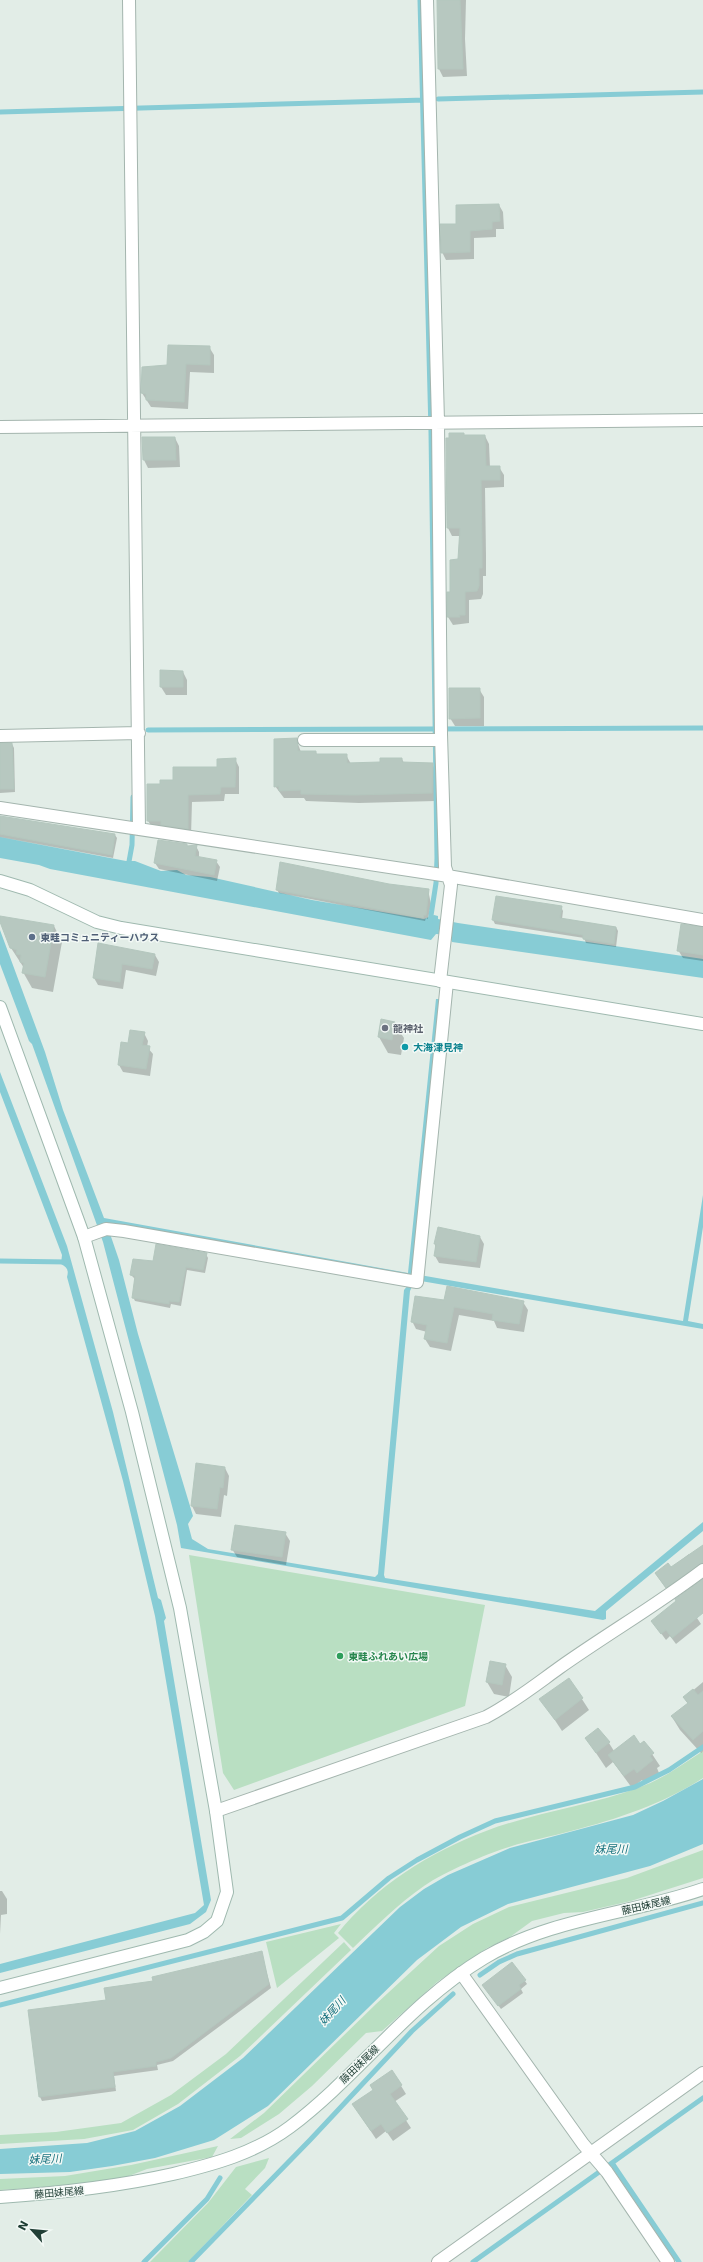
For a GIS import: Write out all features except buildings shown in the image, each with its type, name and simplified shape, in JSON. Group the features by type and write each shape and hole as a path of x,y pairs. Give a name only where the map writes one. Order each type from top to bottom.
{"street":[{"path":"129,0 130,425 135,733 134,828"},
{"path":"427,0 432,422 446,867 440,875"},
{"path":"0,427 703,420"},
{"path":"0,736 135,733"},
{"path":"304,740 428,740 441,734"},
{"path":"0,808 440,875 703,920"},
{"path":"84,1237 102,1230 413,1278 444,981 445,931 451,885 440,875"},
{"path":"0,882 15,884 42,894 76,913 97,922 121,928 703,1024"},
{"path":"0,1007 84,1237 163,1530 180,1608 216,1811 227,1892 217,1921 204,1932 188,1940 0,1988"},
{"path":"216,1811 486,1717 518,1700 560,1668 648,1610 703,1570"},
{"name":"藤田妹尾線","path":"0,2197 74,2192 124,2185 208,2165 252,2150 290,2127 322,2100 419,2006 461,1973 511,1944 553,1927 679,1897 703,1889"},
{"path":"461,1973 583,2144 604,2168 668,2262"},
{"path":"438,2262 703,2074"}],"green space":[{"name":"東畦ふれあい広場","path":"189,1555 485,1605 465,1706 234,1790 223,1773"},
{"path":"703,1751 703,1778 672,1796 622,1816 563,1833 524,1842 488,1854 454,1869 433,1880 405,1900 353,1948 338,1933 369,1900 405,1872 465,1839 505,1824 621,1794 640,1787 665,1776"},
{"path":"703,1850 703,1878 631,1901 583,1912 564,1913 532,1921 510,1937 487,1948 437,1982 382,2031 366,2033 312,2086 279,2114 241,2138 230,2139 264,2113 376,2004 439,1946 473,1924 509,1907 627,1878"},
{"path":"341,1924 334,1933 339,1938 277,1988 266,1942"},
{"path":"344,1942 351,1950 240,2056 178,2104 133,2130 84,2139 0,2144 0,2135 56,2132 121,2123 171,2095 226,2054"},
{"path":"218,2146 212,2157 147,2169 121,2179 77,2185 0,2190 0,2179 65,2176 131,2165"},
{"path":"269,2158 265,2168 245,2189 252,2195 188,2262 150,2262 208,2203 236,2167"}],"water":[{"path":"0,837 126,861 135,861 161,871 177,870 186,875 210,877 312,900 424,919 434,915 438,916 438,919 458,923 703,959 703,978 452,942 449,935 436,934 431,940 50,869 39,865 0,858"},
{"path":"0,930 45,1052 63,1110 104,1218 408,1273 436,999 442,999 414,1274 683,1321 703,1195 703,1227 688,1321 703,1324 703,1329 415,1280 410,1291 384,1575 385,1578 595,1611 703,1522 703,1531 606,1611 606,1619 603,1620 181,1548 177,1525 103,1242 32,1044 29,1041 0,964","holes":["107,1225 409,1284 404,1290 378,1574 375,1577 208,1549 192,1539 188,1524 193,1516 138,1334 119,1260"]},
{"path":"0,1072 67,1246 113,1412 158,1598 161,1600 166,1618 164,1621 211,1900 206,1912 190,1924 0,1973 0,1964 195,1913 204,1905 155,1616 123,1481 67,1277 68,1271 61,1264 62,1255 0,1092"},
{"name":"妹尾川","path":"703,1779 703,1844 650,1866 508,1904 461,1927 417,1960 268,2106 214,2140 155,2158 112,2166 70,2172 0,2174 0,2149 87,2143 135,2131 180,2106 243,2058 400,1907 424,1889 448,1875 510,1848 633,1815 663,1801"}],"waterway":[{"path":"420,0 431,432 437,858 436,883 430,922"},
{"path":"438,99 703,92"},
{"path":"0,112 425,100"},
{"path":"148,730 703,728"},
{"path":"128,867 132,845 133,797"},
{"path":"0,1261 67,1262"},
{"path":"0,2005 342,1918 389,1878 417,1860 460,1837 495,1821 635,1787 669,1770 703,1747"},
{"path":"480,1975 499,1962 517,1954 703,1903"},
{"path":"191,2262 310,2140 412,2031 453,1994"},
{"path":"473,2262 703,2098"},
{"path":"612,2163 679,2262"},
{"path":"144,2262 207,2199 220,2178"}],"place":[{"name":"東畦コミュニティーハウス","path":"32,937"},
{"name":"龍神社","path":"385,1028"},
{"name":"大海津見神","path":"405,1047"},
{"name":"東畦ふれあい広場","path":"340,1656"}]}
